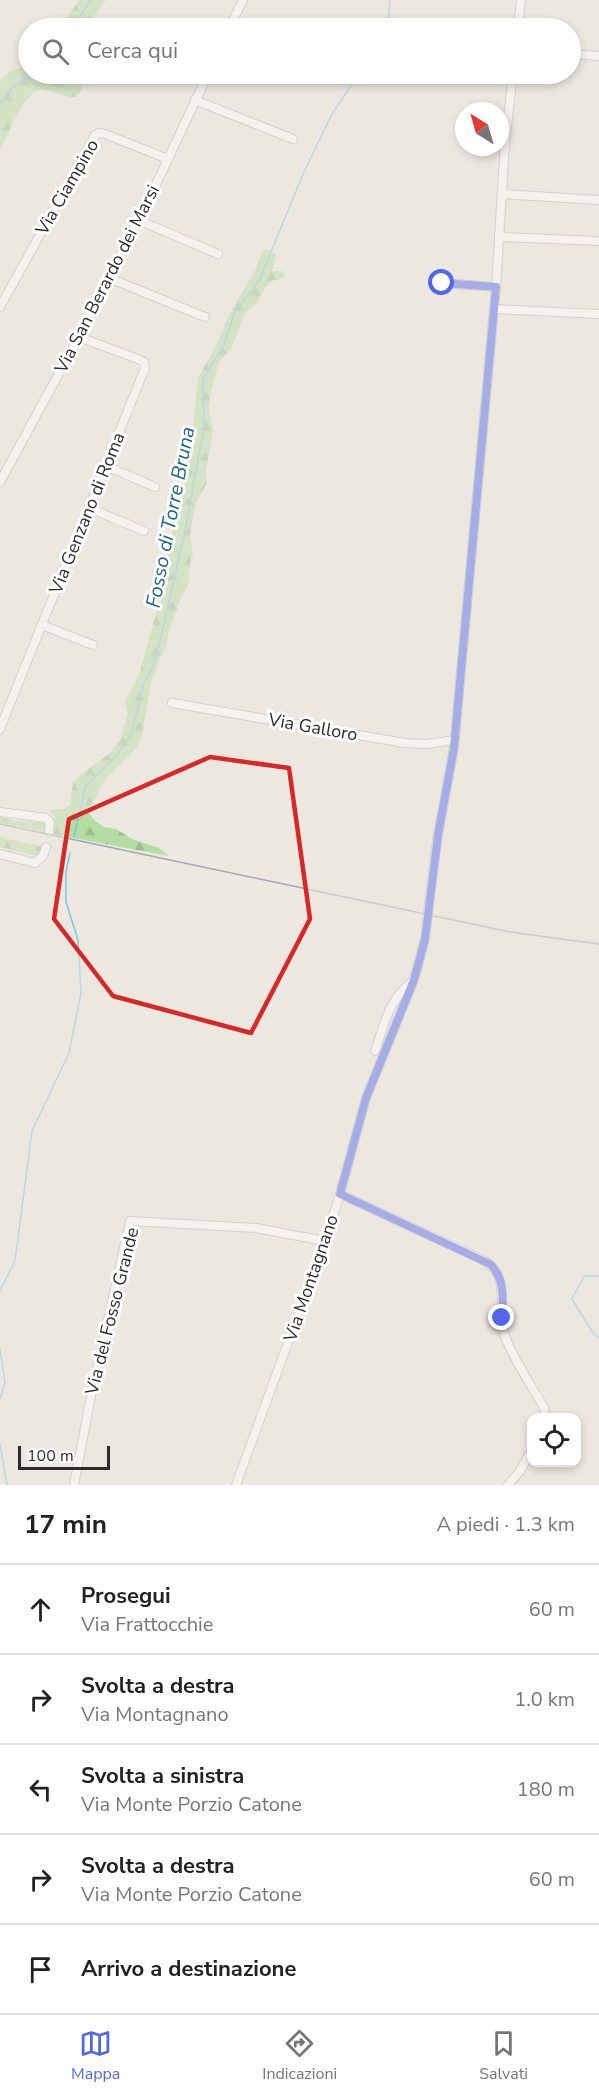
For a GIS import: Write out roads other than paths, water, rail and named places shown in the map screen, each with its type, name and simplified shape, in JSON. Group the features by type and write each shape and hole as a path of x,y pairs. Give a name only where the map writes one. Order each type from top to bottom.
{"street":[{"path":"235,18 243,0"},
{"path":"519,18 521,0"},
{"path":"581,55 599,56"},
{"name":"Via San Berardo dei Marsi","path":"0,482 79,337 203,84"},
{"name":"Via Montagnano","path":"236,1485 325,1241 366,1098 414,980 425,939 438,835 454,740 496,287 512,84"},
{"path":"195,100 293,139"},
{"name":"Via Ciampino","path":"0,307 95,135 105,134 168,159"},
{"path":"502,194 599,200"},
{"path":"138,220 218,254"},
{"path":"499,237 599,242"},
{"path":"109,278 205,317"},
{"path":"442,283 496,287"},
{"path":"494,309 599,314"},
{"name":"Via Genzano di Roma","path":"0,729 145,365 143,361 135,357 79,337"},
{"path":"106,466 155,487"},
{"path":"89,508 144,531"},
{"path":"42,625 93,645"},
{"name":"Via Galloro","path":"172,703 405,743 427,744 454,740"},
{"path":"0,812 46,818 51,824 49,832"},
{"path":"0,854 35,863 43,856 46,847"},
{"path":"375,1051 391,1005 414,980"},
{"path":"340,1194 492,1266 502,1287 502,1322 506,1340 545,1413"},
{"name":"Via del Fosso Grande","path":"74,1485 130,1219 256,1228 325,1241"},
{"path":"508,1485 520,1471 527,1458"}],"waterway":[{"path":"79,18 91,0"},
{"name":"Fosso di Torre Bruna","path":"389,18 390,0"},
{"path":"0,103 18,84"},
{"name":"Fosso di Torre Bruna","path":"74,837 86,785 116,756 131,735 144,684 156,659 186,526 204,427 203,379 224,345 235,311 259,281 304,172 332,114 352,84"},
{"name":"Fosso di Torre Bruna","path":"0,1291 15,1261 32,1131 69,1053 81,993 78,940 66,902 66,872 70,853"},
{"path":"599,1276 584,1276 572,1299 593,1333 599,1338"},
{"name":"Fosso di Torre Bruna","path":"0,1349 5,1383 0,1399"},
{"name":"Fosso di Torre Bruna","path":"0,1444 7,1485"}],"railway":[{"path":"0,824 510,932 599,944"}]}
